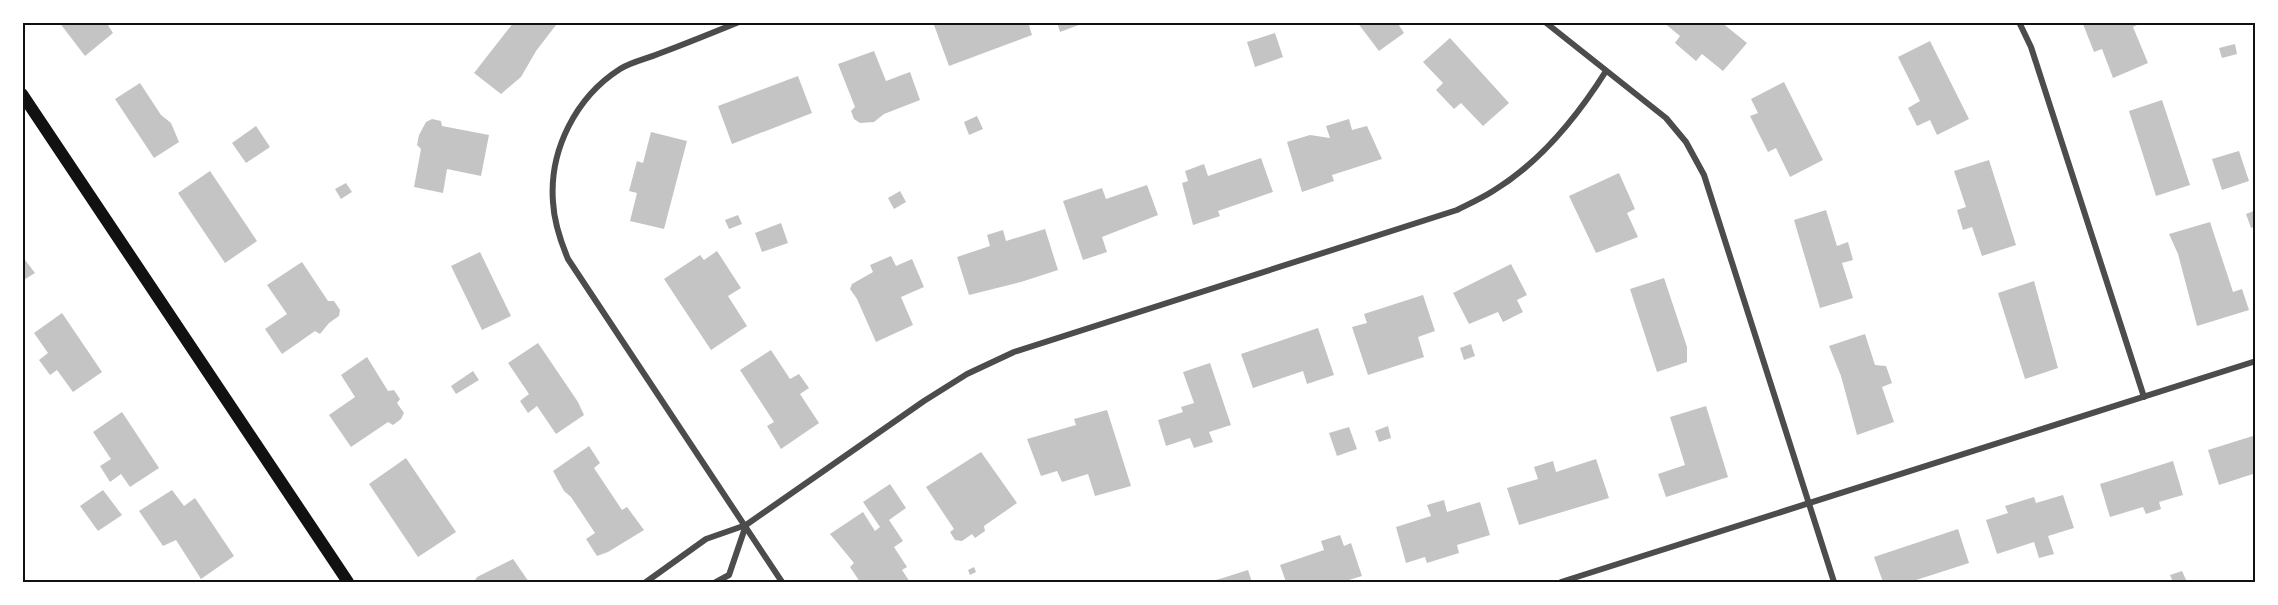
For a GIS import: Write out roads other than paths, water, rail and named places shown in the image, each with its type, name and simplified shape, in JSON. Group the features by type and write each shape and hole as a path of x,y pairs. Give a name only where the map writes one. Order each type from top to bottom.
{"main road":[{"path":"22,94 348,582"}],"street":[{"path":"739,22 725,25 621,69 593,92 575,115 561,142 554,171 553,201 557,231 567,259 782,582"},
{"path":"1545,22 1666,118 1686,142 1704,175 1834,582"},
{"path":"2019,22 2031,47 2144,397"},
{"path":"646,582 706,539 746,525 924,401 967,374 1014,352 1457,210 1494,190 1521,170 1555,139 1586,103 1606,71"},
{"path":"1560,582 2256,361"},
{"path":"716,582 729,574 746,525"}]}
